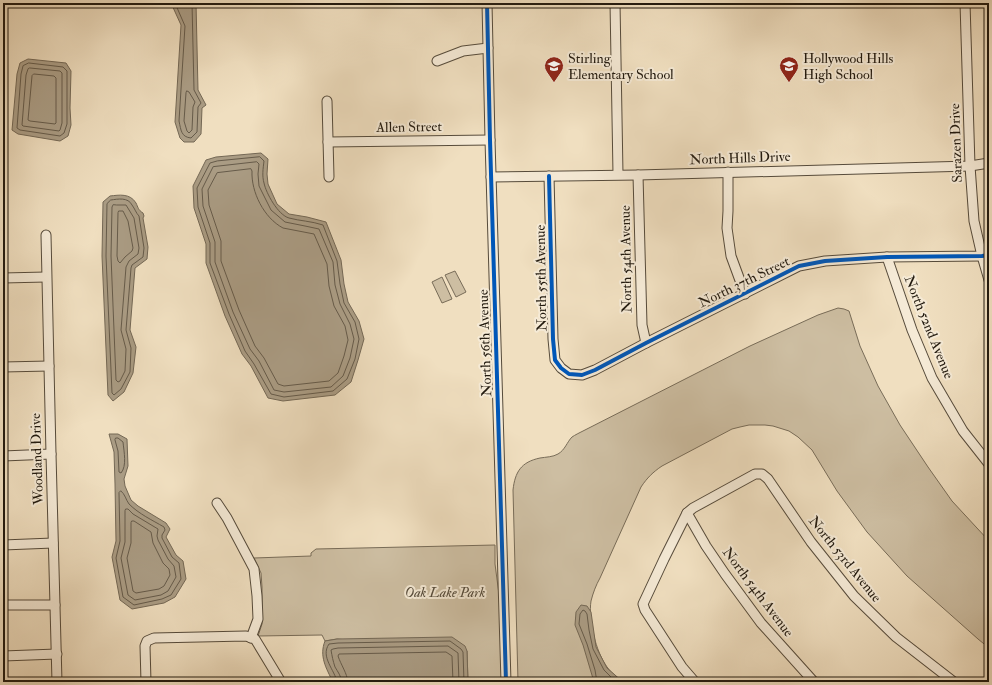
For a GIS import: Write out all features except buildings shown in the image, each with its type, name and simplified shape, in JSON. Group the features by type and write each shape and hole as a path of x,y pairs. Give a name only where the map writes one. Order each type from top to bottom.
{"street":[{"name":"North 56th Avenue","path":"487,3 506,682"},
{"path":"615,3 618,174"},
{"name":"Sarazen Drive","path":"965,3 970,166 974,221 985,255 989,280"},
{"path":"437,61 463,51 488,48"},
{"path":"327,101 329,177"},
{"name":"Allen Street","path":"328,142 490,140"},
{"name":"North Hills Drive","path":"491,177 618,174 638,175 970,166 989,163"},
{"path":"728,172 727,228 731,256 745,294"},
{"name":"North 54th Avenue","path":"638,175 642,325 646,343"},
{"name":"North 55th Avenue","path":"549,176 553,339 555,360 561,368 570,374"},
{"name":"Woodland Drive","path":"46,235 57,682"},
{"name":"North 37th Street","path":"570,374 582,375 595,370 799,266 825,261 887,257 985,255"},
{"name":"North 52nd Avenue","path":"887,257 912,330 932,378 963,431 989,464"},
{"path":"3,278 46,277"},
{"path":"3,367 49,366"},
{"path":"3,456 51,454"},
{"name":"North 53rd Avenue","path":"687,513 693,508 755,474 762,474 768,479 810,542 854,596 896,637 954,682"},
{"path":"217,503 227,518 254,569 258,619 253,638"},
{"path":"687,513 644,604 645,610 678,660 695,682"},
{"name":"North 54th Avenue","path":"687,513 721,569 761,623 814,682"},
{"path":"3,545 54,543"},
{"path":"3,605 56,605"},
{"path":"146,682 145,646 147,640 154,638 246,636 253,638 281,682"},
{"path":"3,656 57,654"}],"green space":[{"path":"455,271 466,292 456,297 445,275"},
{"path":"442,277 452,299 442,303 432,282"},
{"path":"838,308 849,311 860,346 878,386 900,425 952,501 989,541 989,648 907,576 867,532 837,491 812,450 789,431 773,426 749,425 732,429 662,466 650,475 641,487 596,586 590,609 594,636 599,653 609,669 623,682 518,682 513,490 515,478 520,469 528,462 533,460 558,454 572,437 750,346 818,315"},
{"name":"Oak Lake Park","path":"495,545 495,564 501,610 503,682 468,682 467,651 337,639 325,641 322,635 258,636 262,624 262,587 261,573 254,558 311,556 311,553 316,549"}],"water":[{"path":"171,3 196,3 198,90 206,105 202,108 201,134 194,142 184,142 180,138 175,122 181,25"},
{"path":"28,59 66,63 71,71 71,125 68,136 60,141 18,134 12,130 17,74 20,63"},
{"path":"261,153 268,159 268,184 277,204 289,214 326,222 341,260 348,302 359,321 364,339 351,382 335,395 283,401 268,398 251,366 242,354 225,316 206,263 206,244 194,208 193,186 206,160 216,157"},
{"path":"110,196 128,196 134,200 144,216 143,218 148,247 147,259 135,268 130,330 136,347 133,373 124,392 113,401 108,395 102,256 103,202"},
{"path":"109,434 118,434 127,439 128,466 124,479 125,486 131,500 166,523 170,529 166,537 176,555 183,561 186,579 175,597 164,603 132,609 120,600 112,557 116,541 115,484 114,452"},
{"path":"581,605 587,606 591,612 596,647 607,668 623,682 594,682 583,645 575,625 576,612"},
{"path":"452,637 465,646 467,651 468,682 333,682 323,657 323,646 325,641 337,639"}],"cycle path":[{"path":"487,3 506,682"},
{"path":"549,176 553,339 555,360 561,368 569,374 582,375 595,370 799,266 825,261 887,257 989,255"}],"place":[{"name":"Stirling Elementary School","path":"554,83"},
{"name":"Hollywood Hills High School","path":"789,83"}]}
